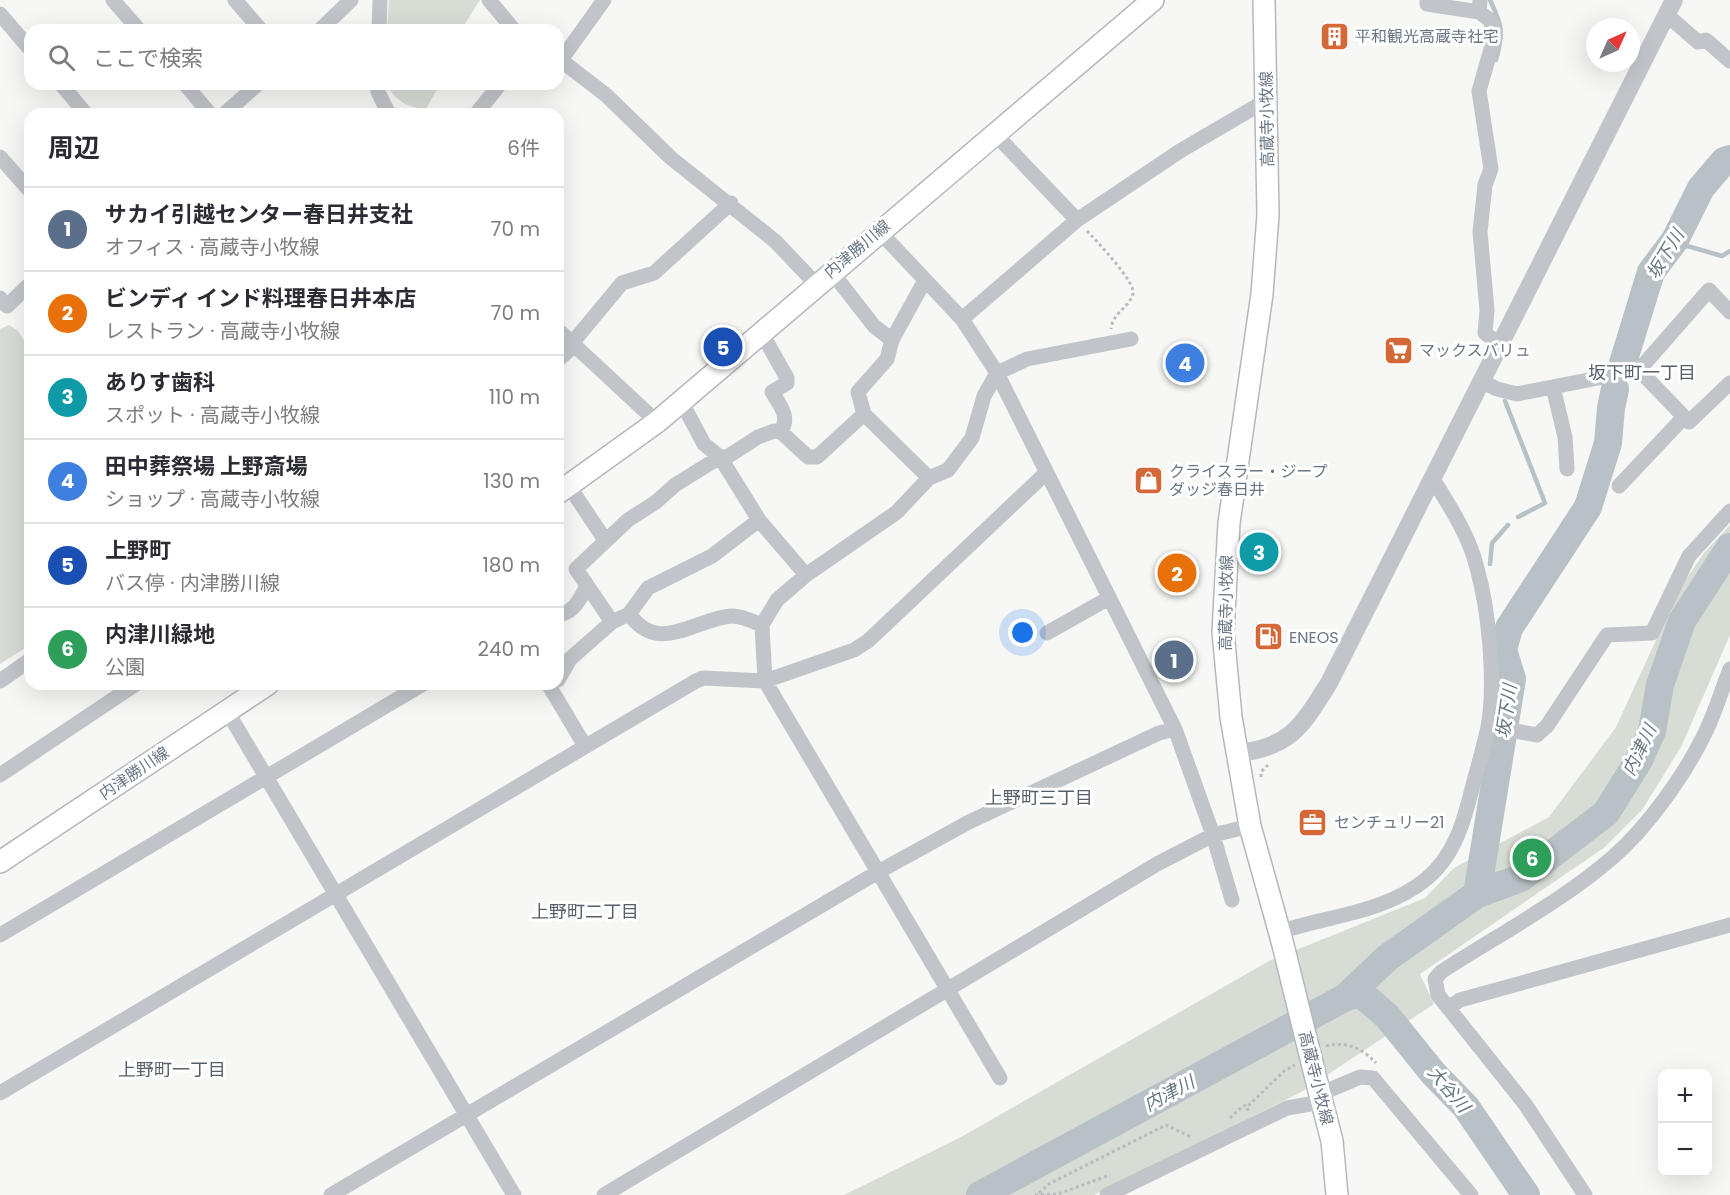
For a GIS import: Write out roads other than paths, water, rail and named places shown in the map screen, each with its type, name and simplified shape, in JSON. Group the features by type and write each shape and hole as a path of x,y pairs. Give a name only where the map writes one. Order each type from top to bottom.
{"main road":[{"name":"内津勝川線","path":"564,488 657,422 1153,0"},
{"name":"高蔵寺小牧線","path":"1264,0 1268,215 1262,294 1229,523 1224,582 1223,642 1237,753 1250,826 1281,937 1332,1141 1337,1195"},
{"name":"内津勝川線","path":"0,862 259,690"}],"street":[{"path":"113,0 134,24"},
{"path":"235,0 256,24"},
{"path":"326,24 351,0"},
{"path":"380,0 380,24"},
{"path":"489,0 509,24"},
{"path":"564,54 604,0"},
{"path":"1427,0 1427,4 1479,6 1490,20 1495,35 1479,91 1491,170 1485,185 1480,232 1487,310 1485,333 1501,346"},
{"path":"1237,753 1273,746 1290,736 1305,721 1329,683 1483,382 1670,7 1698,42 1706,40 1729,59"},
{"path":"0,14 24,42"},
{"path":"564,62 606,95 671,158 824,278 892,340"},
{"path":"66,90 81,108"},
{"path":"190,90 205,108"},
{"path":"231,108 251,90"},
{"path":"378,90 386,108"},
{"path":"481,108 495,90"},
{"path":"962,319 1077,220 1180,151 1267,100"},
{"path":"994,133 1077,220"},
{"path":"0,157 24,184"},
{"path":"564,354 622,283 654,273 731,203"},
{"path":"879,231 962,319 996,373 1175,729 1213,835 1232,900"},
{"path":"925,280 892,340 887,358 858,392 864,414 929,478"},
{"path":"0,298 7,306 24,290"},
{"path":"1483,382 1497,389 1517,394 1639,370 1708,290 1730,312"},
{"path":"761,332 787,378 787,382 772,392 786,415 781,432"},
{"path":"564,335 657,422"},
{"path":"1000,1078 765,681 762,625 777,600 806,575 897,512 929,478 948,470 972,438 984,396 996,373 1027,359 1131,339"},
{"path":"1639,370 1689,422 1730,383"},
{"path":"1553,387 1565,437 1567,469"},
{"path":"681,401 704,444 720,457 749,500 759,520 806,575"},
{"path":"612,622 576,569 605,540 675,485 720,457 727,458 758,437 774,431 781,432 808,457 817,456 864,414"},
{"path":"1619,486 1684,417"},
{"path":"0,1093 703,678 765,681 854,650 868,641 1046,473"},
{"path":"1281,937 1307,923 1341,917 1389,901 1425,880 1450,851 1462,828 1491,726 1490,658 1479,576 1460,523 1433,479"},
{"path":"564,490 605,540"},
{"path":"1491,726 1537,735 1548,726 1607,635 1652,633 1689,556 1730,512"},
{"path":"564,668 570,659 612,622 629,614 648,588 712,556 759,520"},
{"path":"564,614 576,607 587,586"},
{"path":"1047,633 1109,598"},
{"path":"629,614 639,628 660,636 733,616 762,625"},
{"path":"0,681 24,664"},
{"path":"1585,1195 1525,1104 1448,1008 1435,987 1435,979 1441,972 1575,886 1613,857 1646,822 1707,729 1730,669"},
{"path":"0,775 127,690"},
{"path":"0,935 413,690"},
{"path":"556,690 585,746"},
{"path":"226,711 514,1195"},
{"path":"331,1195 878,872 969,822 1159,733 1175,729"},
{"path":"604,1195 1148,870 1213,835 1250,826"},
{"path":"1448,1008 1460,1000 1730,925"},
{"path":"1107,1195 1287,1108 1360,1077 1373,1077 1471,1195"}],"waterway":[{"path":"1490,0 1497,16 1501,35 1496,60"},
{"name":"坂下川","path":"1623,363 1651,272 1675,240 1701,188 1724,161 1730,159"},
{"path":"1675,240 1680,244 1722,256 1730,251"},
{"name":"坂下川","path":"1346,997 1387,958 1477,894 1512,679 1503,650 1509,628 1588,507 1608,443 1615,389"},
{"path":"1505,401 1545,503 1518,517"},
{"path":"1490,564 1492,543 1508,525"},
{"name":"内津川","path":"1477,894 1521,878 1606,813 1639,760 1652,731 1660,685 1682,621 1730,547"},
{"path":"1503,621 1509,628"},
{"name":"内津川","path":"980,1195 1346,997 1360,993 1387,1016 1433,1073 1466,1107 1526,1195"}],"place":[{"name":"平和観光高蔵寺社宅","path":"1334,36"},
{"name":"上野町","path":"723,347"},
{"name":"マックスバリュ","path":"1398,350"},
{"name":"田中葬祭場 上野斎場","path":"1185,363"},
{"name":"クライスラー・ジープ ダッジ春日井","path":"1148,480"},
{"name":"ありす歯科","path":"1259,552"},
{"name":"ビンディ インド料理春日井本店","path":"1177,573"},
{"name":"ENEOS","path":"1268,637"},
{"name":"サカイ引越センター春日井支社","path":"1174,660"},
{"name":"センチュリー21","path":"1313,822"},
{"name":"内津川緑地","path":"1532,858"}],"district":[{"name":"坂下町一丁目","path":"1642,372"},
{"name":"上野町三丁目","path":"1039,797"},
{"name":"上野町二丁目","path":"585,911"},
{"name":"上野町一丁目","path":"172,1069"}],"water label":[{"name":"大谷川","path":"1449,1089"}]}
